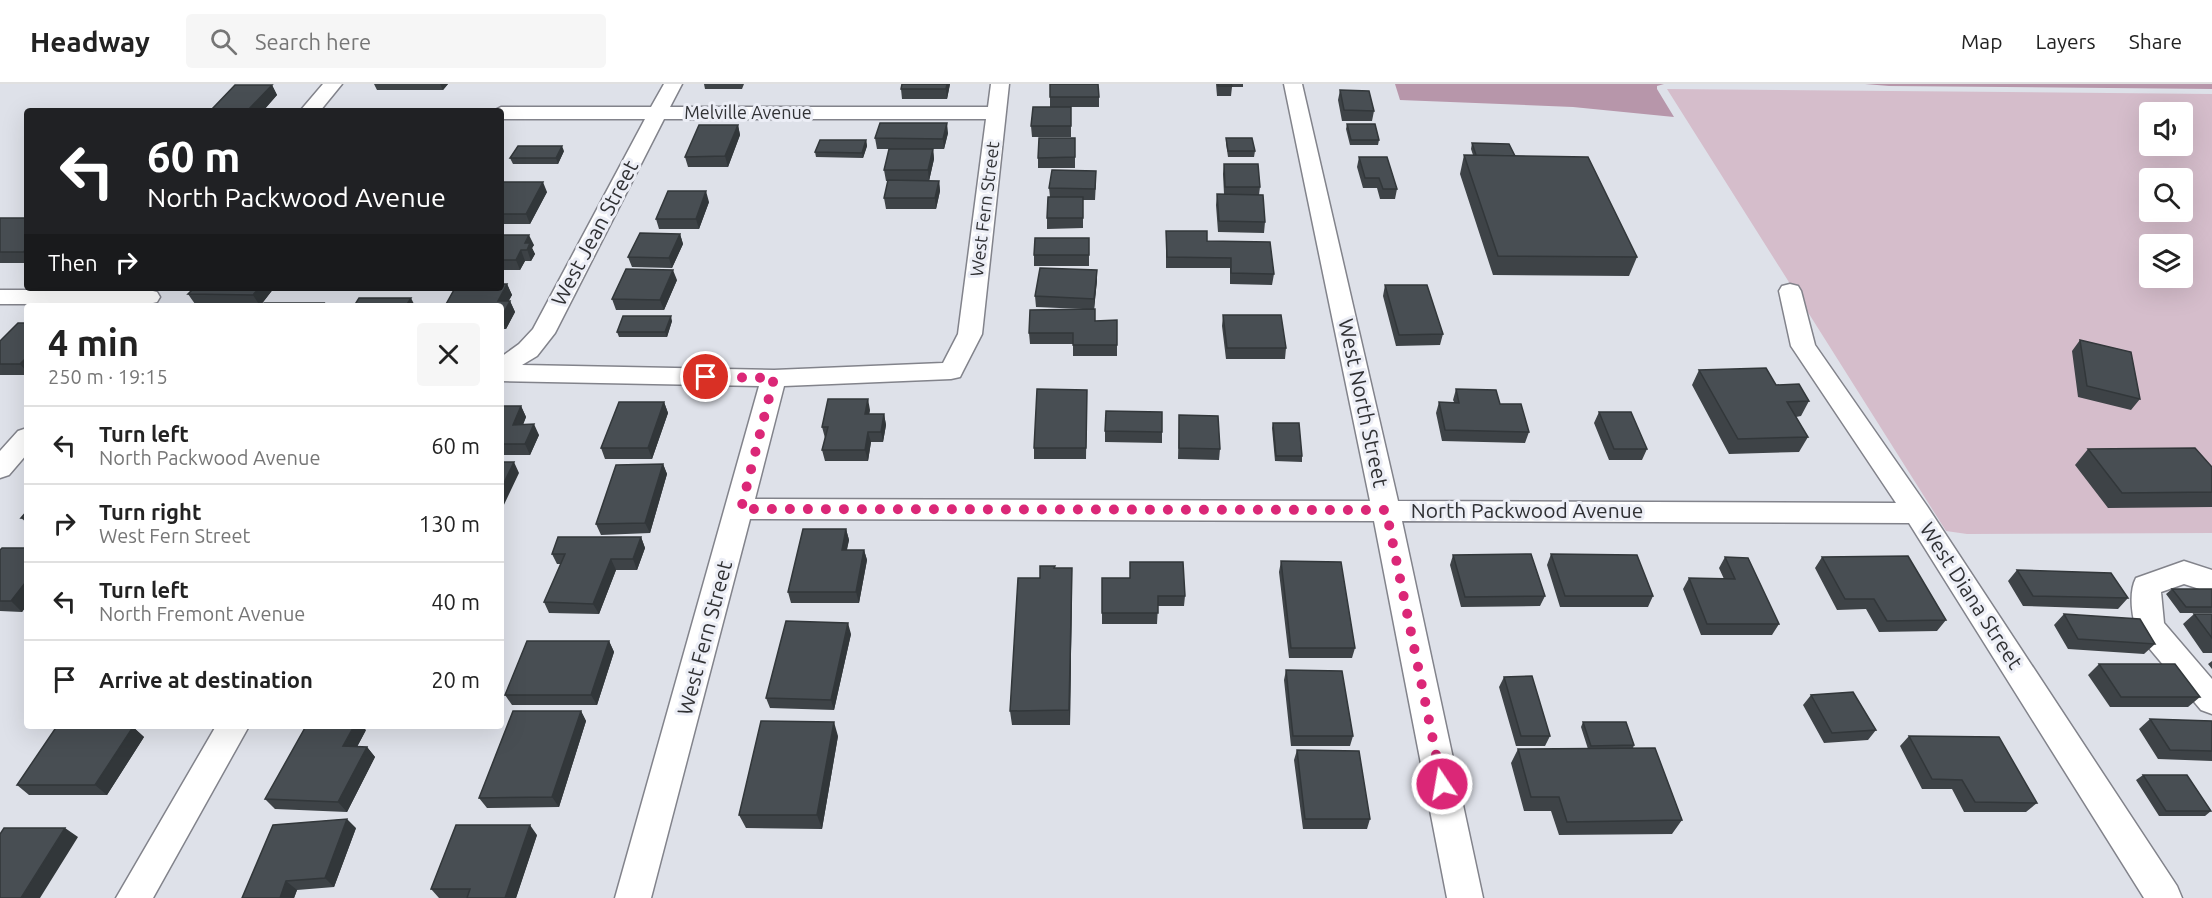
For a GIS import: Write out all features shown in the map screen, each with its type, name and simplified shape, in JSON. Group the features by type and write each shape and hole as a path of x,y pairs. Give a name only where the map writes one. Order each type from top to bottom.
{"street":[{"path":"313,108 333,84"},
{"name":"West Jean Street","path":"504,368 528,350 543,333 673,84"},
{"name":"West Fern Street","path":"633,898 741,509 774,378 951,371 970,334 1000,84"},
{"name":"West North Street","path":"1293,84 1386,510 1465,898"},
{"name":"Melville Avenue","path":"504,113 996,113"},
{"name":"West Diana Street","path":"1790,291 1803,346 1917,513 2164,898"},
{"path":"0,297 148,297"},
{"path":"504,370 774,378"},
{"path":"0,468 24,440"},
{"name":"North Packwood Avenue","path":"741,509 1917,513"},
{"path":"2212,582 2184,572 2146,586 2150,627 2212,701"},
{"path":"134,898 231,729"}],"shaded area":[{"path":"1395,84 1664,84 1657,86 1657,89 1674,117 1573,107 1400,100"},
{"path":"1865,84 2212,84 2212,89 1889,86"},
{"path":"1667,89 2212,94 2212,533 1967,534 1946,531"}],"building":[{"path":"902,84 947,84 946,89 901,89"},
{"path":"1050,84 1098,84 1099,97 1050,97"},
{"path":"1218,84 1231,84 1232,86 1218,86"},
{"path":"235,85 272,85 250,108 213,108"},
{"path":"1340,90 1369,91 1374,111 1344,110"},
{"path":"1033,107 1071,107 1071,126 1031,126"},
{"path":"880,123 947,123 943,139 875,138"},
{"path":"1347,124 1375,124 1379,140 1351,140"},
{"path":"699,125 738,125 725,156 685,157"},
{"path":"1039,138 1075,138 1075,157 1038,158"},
{"path":"1226,138 1252,138 1255,151 1228,151"},
{"path":"820,140 866,140 862,153 815,152"},
{"path":"1472,143 1509,144 1515,156 1476,155"},
{"path":"518,146 562,146 556,158 510,158"},
{"path":"889,149 933,149 928,170 884,170"},
{"path":"1464,155 1588,157 1637,257 1498,256"},
{"path":"1359,157 1387,157 1397,189 1383,189 1379,178 1365,178"},
{"path":"1224,164 1258,164 1260,187 1225,187"},
{"path":"1052,170 1096,171 1095,189 1049,188"},
{"path":"888,180 939,181 935,198 884,198"},
{"path":"504,182 543,182 526,214 504,214"},
{"path":"668,191 706,191 696,219 656,219"},
{"path":"1217,194 1263,195 1265,222 1219,221"},
{"path":"1048,197 1083,197 1083,218 1047,218"},
{"path":"0,218 24,218 24,251 0,252"},
{"path":"1166,231 1207,231 1207,241 1270,242 1274,274 1231,273 1231,258 1167,257"},
{"path":"640,233 680,234 669,258 628,257"},
{"path":"504,235 529,235 525,243 530,243 527,250 521,250 516,260 504,260"},
{"path":"1035,238 1089,238 1089,255 1034,255"},
{"path":"1040,268 1097,270 1094,299 1035,296"},
{"path":"626,269 673,270 660,300 612,299"},
{"path":"1385,285 1427,285 1443,334 1399,335"},
{"path":"191,291 256,291 253,295 188,294"},
{"path":"453,291 503,291 498,301 510,301 504,312 504,303 447,303"},
{"path":"359,298 411,298 408,303 356,303"},
{"path":"1095,309 1095,321 1117,320 1117,345 1073,345 1073,333 1029,333 1030,310"},
{"path":"1223,315 1281,315 1286,348 1227,348"},
{"path":"623,316 671,316 665,332 617,332"},
{"path":"18,323 24,323 24,360 20,364 0,364 0,341"},
{"path":"2080,340 2131,352 2140,399 2087,386"},
{"path":"1766,368 1776,385 1799,384 1809,401 1787,402 1808,437 1738,439 1699,370"},
{"path":"1037,389 1087,390 1086,448 1034,448"},
{"path":"1456,389 1496,390 1500,404 1521,404 1529,432 1445,430 1439,402 1459,403"},
{"path":"828,399 868,399 865,414 884,414 881,432 868,432 865,450 822,450 828,427 822,427"},
{"path":"619,402 664,402 648,448 601,448"},
{"path":"504,406 521,406 513,425 534,424 525,444 504,444"},
{"path":"1106,411 1162,412 1162,432 1105,431"},
{"path":"1599,412 1631,412 1647,449 1614,449"},
{"path":"1179,415 1218,416 1220,449 1179,448"},
{"path":"1273,423 1299,423 1302,456 1276,456"},
{"path":"2195,448 2212,467 2212,492 2122,493 2088,449"},
{"path":"504,462 514,462 504,483"},
{"path":"663,464 645,523 596,524 616,465"},
{"path":"803,529 846,529 842,550 864,550 856,592 788,592"},
{"path":"558,537 641,537 633,559 611,559 593,604 544,602 565,554 552,554"},
{"path":"2,548 24,548 24,584 11,601 0,601 0,550"},
{"path":"1531,554 1545,596 1465,597 1453,555"},
{"path":"1551,554 1637,555 1653,596 1565,596"},
{"path":"1908,556 1946,620 1887,621 1874,599 1845,599 1822,557"},
{"path":"1725,557 1748,558 1779,624 1707,624 1689,578 1735,579"},
{"path":"1281,561 1341,562 1355,648 1291,648"},
{"path":"1130,562 1183,562 1185,596 1158,596 1158,613 1102,613 1102,578 1130,578"},
{"path":"1040,566 1072,568 1069,710 1010,711 1018,578 1040,578"},
{"path":"2017,570 2111,573 2128,598 2033,596"},
{"path":"2172,589 2212,589 2212,607 2186,607"},
{"path":"2064,614 2140,619 2155,644 2078,639"},
{"path":"2194,614 2212,614 2212,638"},
{"path":"786,621 848,623 831,700 766,698"},
{"path":"527,641 609,641 591,695 505,695"},
{"path":"2099,664 2175,664 2200,697 2121,697"},
{"path":"1286,670 1342,671 1353,736 1293,736"},
{"path":"1532,676 1550,736 1521,736 1504,677"},
{"path":"1853,692 1876,730 1832,733 1811,695"},
{"path":"513,711 581,711 552,797 479,798"},
{"path":"2150,719 2212,721 2212,751 2170,750"},
{"path":"761,721 834,722 817,815 739,815"},
{"path":"1583,722 1626,722 1634,745 1591,746"},
{"path":"55,729 132,729 95,785 17,785"},
{"path":"304,729 352,729 343,746 367,747 338,802 265,799"},
{"path":"1909,736 1999,737 2037,803 1975,802 1962,780 1932,779"},
{"path":"1655,748 1682,820 1567,822 1559,797 1531,797 1518,749"},
{"path":"1297,750 1359,751 1370,819 1305,819"},
{"path":"2143,775 2187,775 2211,811 2166,811"},
{"path":"347,819 325,878 286,881 280,898 242,898 273,825"},
{"path":"456,825 530,825 505,898 467,898 470,889 431,889"},
{"path":"4,828 65,828 21,898 0,898 0,834"}],"route":[{"path":"706,377 774,378 741,509 1386,510 1442,784"}]}
